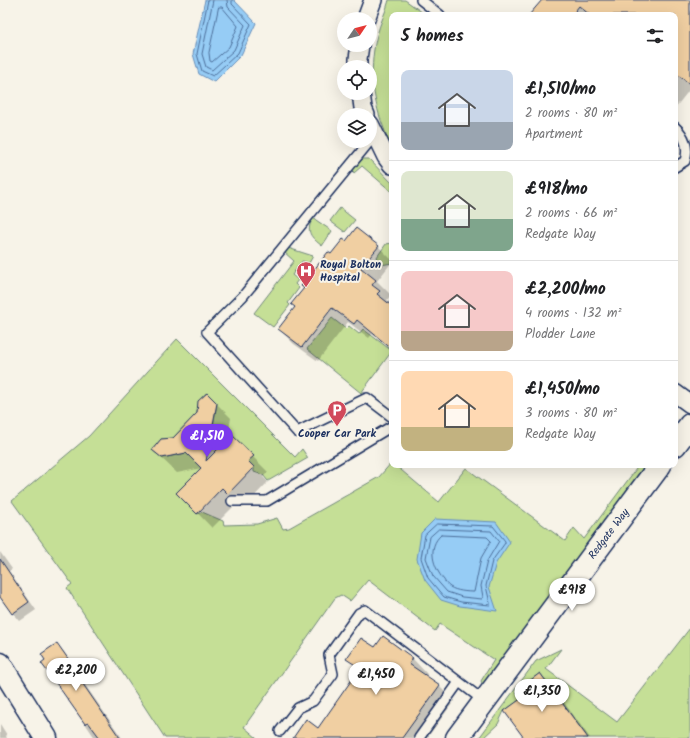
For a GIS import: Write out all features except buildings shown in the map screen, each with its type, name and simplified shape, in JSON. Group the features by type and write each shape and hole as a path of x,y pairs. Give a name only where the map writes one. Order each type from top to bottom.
{"street":[{"path":"369,12 373,0"},
{"path":"377,140 389,161"},
{"path":"678,395 690,404"},
{"path":"678,441 690,425"},
{"name":"Redgate Way","path":"457,738 658,468"},
{"path":"0,664 46,738"}],"lane":[{"path":"421,0 436,12"},
{"path":"678,129 685,140 687,153 685,161 678,165"},
{"path":"358,148 243,296 207,332 297,432 367,398 389,415"},
{"path":"232,501 267,501 389,428"},
{"path":"280,731 298,708 313,701 333,674 329,655 359,613 365,610 484,701"},
{"path":"419,738 459,682"}],"green space":[{"path":"389,0 405,0 422,12 389,12 389,141 376,104 377,60 373,60 374,52 377,52 377,35"},
{"path":"363,159 369,159 389,180 389,189 362,166 354,173 352,169 355,164"},
{"path":"340,208 355,220 345,232 330,221"},
{"path":"313,218 332,231 322,246 312,237 309,231"},
{"path":"386,244 389,244 389,264 370,267"},
{"path":"288,248 313,256 309,263 302,261 292,275 298,280 295,284 299,288 288,303 290,305 273,327 254,313 294,261 284,252"},
{"path":"332,318 346,329 349,326 359,334 363,329 389,349 389,355 361,393 307,349"},
{"path":"177,339 295,457 302,449 308,458 268,481 263,475 254,472 254,467 248,461 253,456 232,435 227,440 213,426 217,403 206,393 199,401 197,413 173,438 161,439 152,450 162,458 186,453 201,468 176,493 197,514 202,512 223,521 224,525 257,524 277,518 283,529 289,528 379,477 389,465 389,468 399,468 439,502 466,468 565,541 574,528 584,539 637,468 643,468 483,685 481,681 494,660 440,624 435,631 368,580 350,601 341,595 335,598 244,727 257,738 165,738 67,588 72,584 12,501 89,436"},
{"path":"690,628 690,738 583,738 586,735 540,673 516,691 521,699 504,711 498,724 483,738 479,738 536,661 561,649 546,669 617,722"}],"water":[{"path":"205,0 234,0 256,23 241,55 214,82 199,74 193,54"},
{"path":"435,519 496,522 510,542 496,563 489,587 497,611 460,606 441,600 425,580 417,559 421,533"}],"place":[{"name":"Royal Bolton Hospital","path":"306,288"},
{"name":"Cooper Car Park","path":"337,427"}]}
